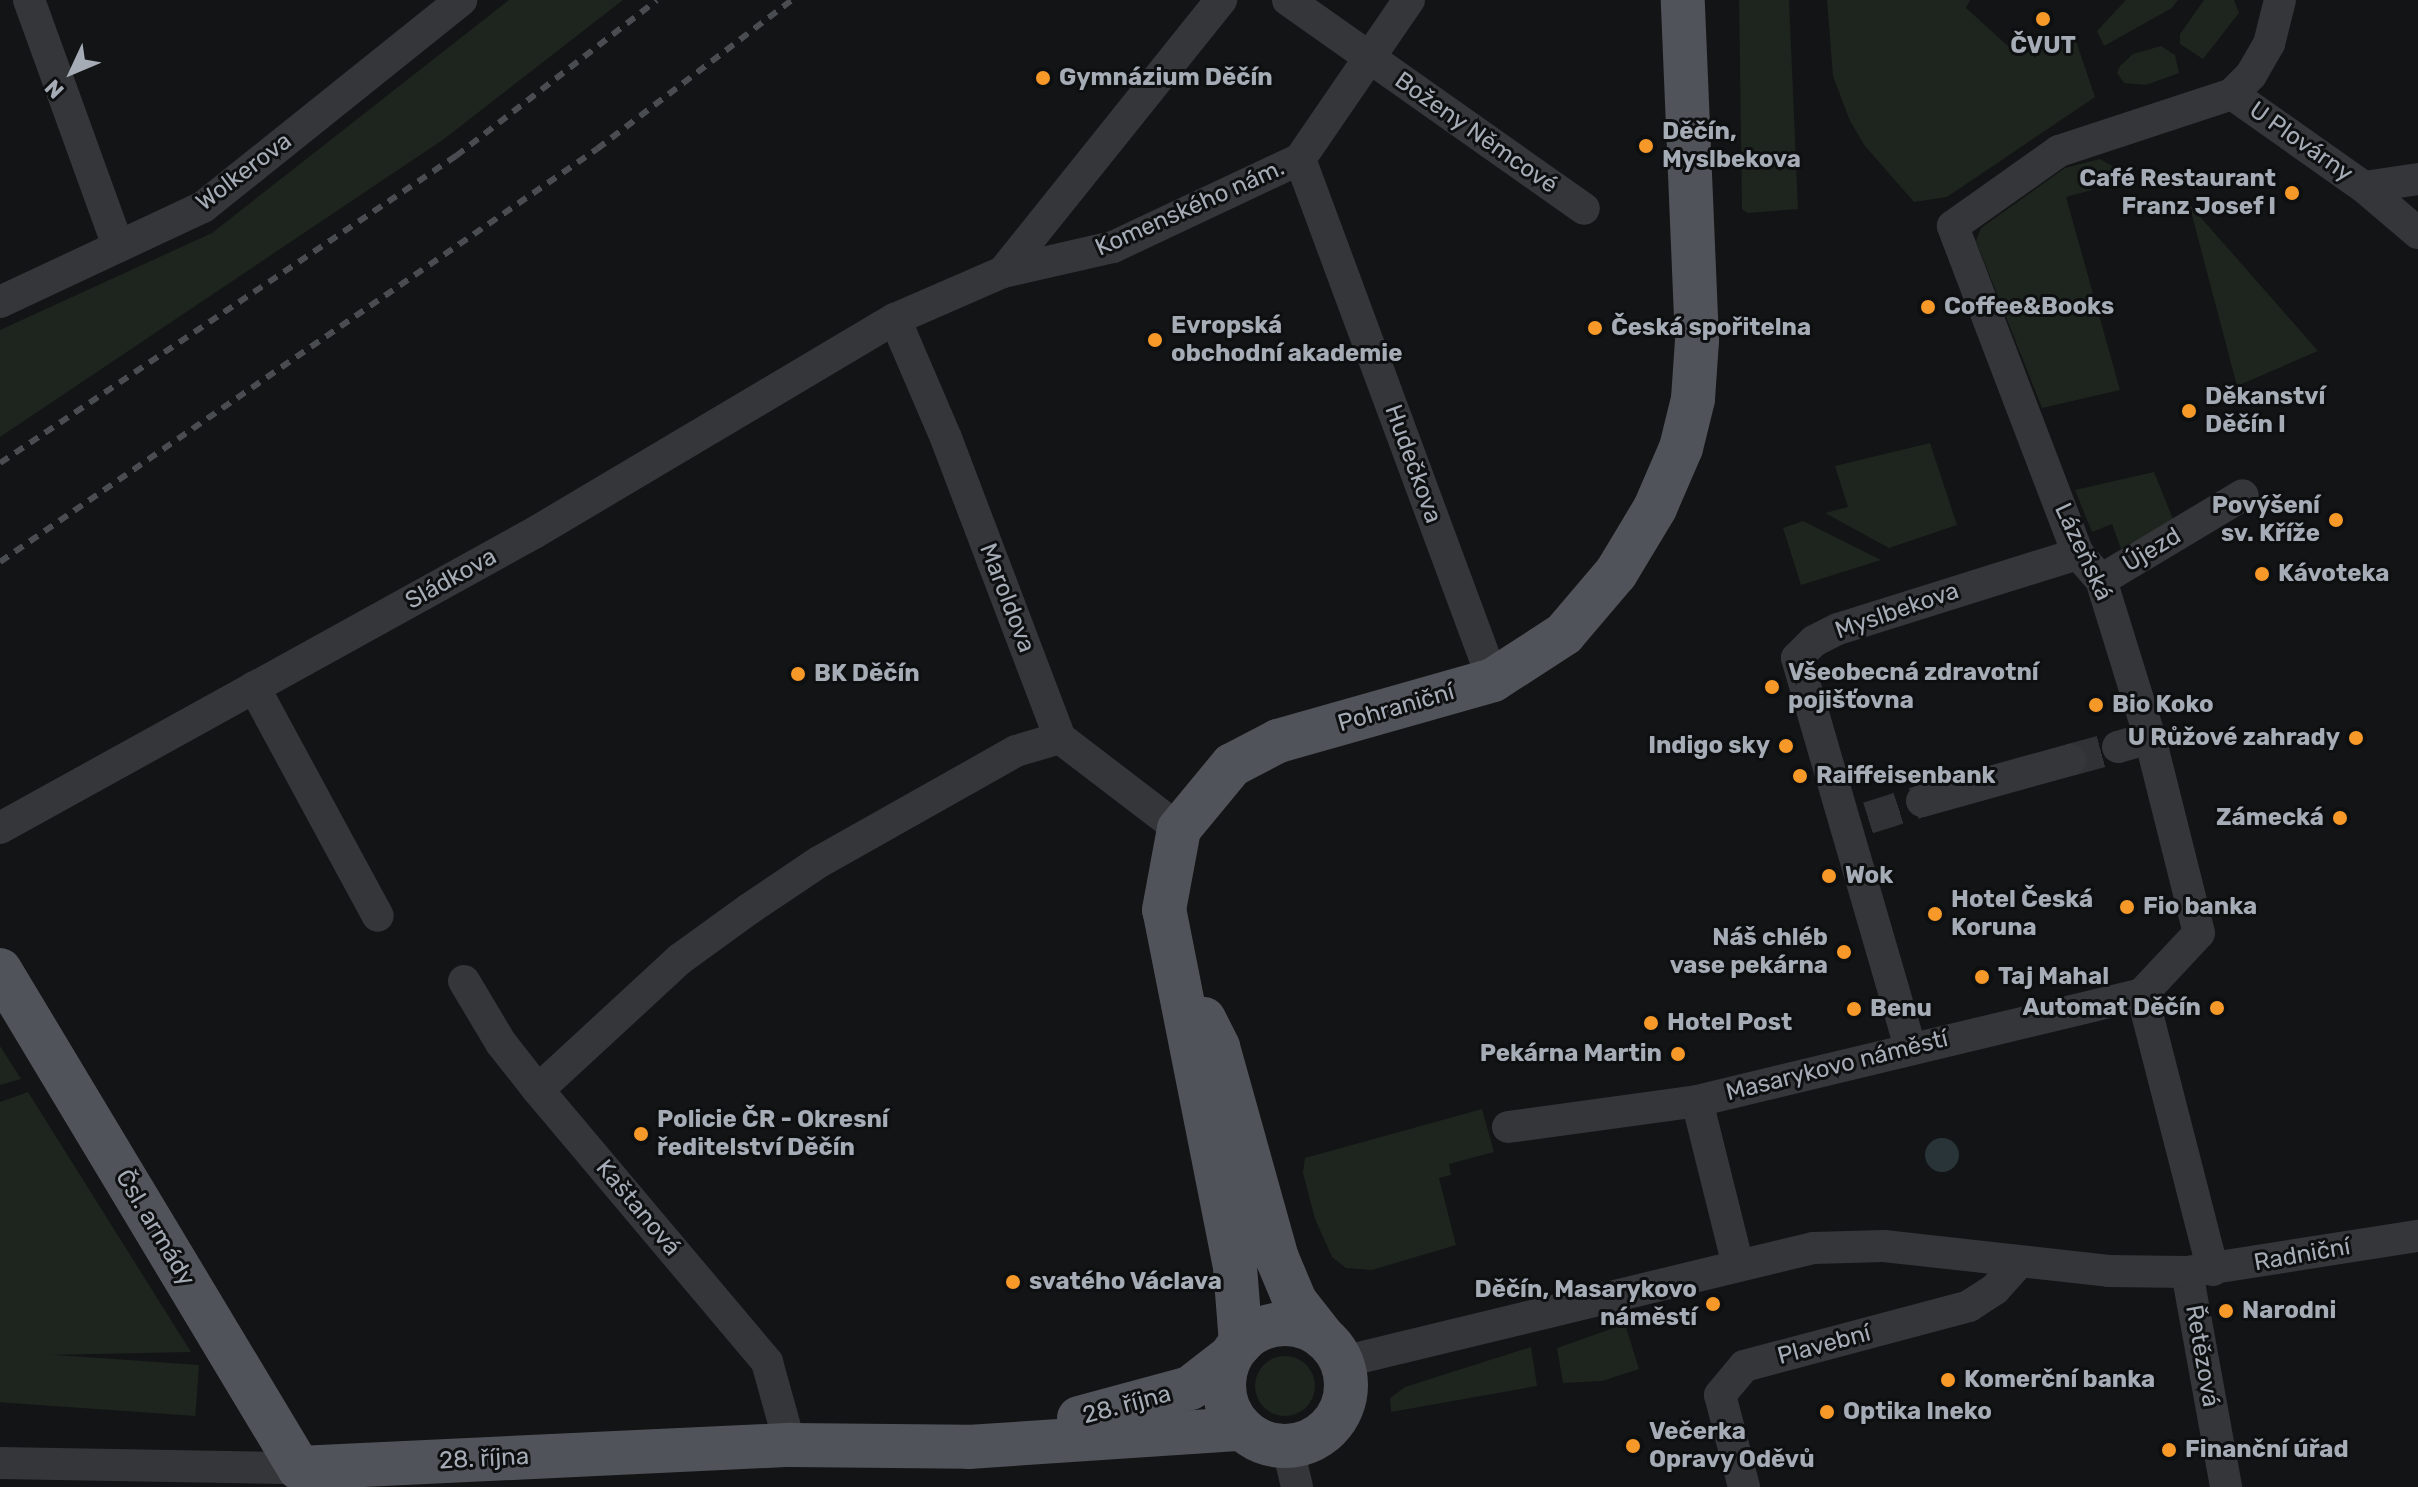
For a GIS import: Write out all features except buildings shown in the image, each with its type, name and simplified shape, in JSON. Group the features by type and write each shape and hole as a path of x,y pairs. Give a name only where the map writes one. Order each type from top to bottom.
{"main road":[{"name":"Pohraniční","path":"1236,1350 1235,1267 1194,1072 1180,975 1164,910 1179,829 1232,765 1278,741 1493,680 1564,634 1585,613 1655,508 1681,448 1693,399 1697,341 1683,0"},
{"name":"Čsl. armády","path":"0,970 305,1477"},
{"name":"Pohraniční","path":"1180,975 1218,1047 1277,1258 1295,1301 1333,1350"},
{"path":"1272,1324 1298,1326 1333,1350 1347,1391 1338,1419 1293,1468 1240,1429 1223,1381 1236,1350 1272,1324"},
{"name":"28. října","path":"968,1447 1177,1392 1236,1350"},
{"name":"28. října","path":"305,1477 790,1445 968,1447 1240,1429"}],"street":[{"path":"29,0 118,246"},
{"name":"Wolkerova","path":"0,302 203,207 461,0"},
{"name":"Komenského nám.","path":"1003,272 1082,180 1221,0"},
{"path":"1288,0 1369,57"},
{"name":"Komenského nám.","path":"895,319 1003,272 1113,247 1300,159 1409,0"},
{"path":"2232,94 2251,75 2269,44 2280,0"},
{"name":"Boženy Němcové","path":"1369,57 1584,209"},
{"name":"Lázeňská","path":"2142,994 2199,933 2150,738 2101,580 2078,554 1953,226 2059,151 2232,94"},
{"name":"U Plovárny","path":"2232,94 2364,187 2418,179"},
{"name":"Hudečkova","path":"1300,159 1493,680"},
{"path":"2364,187 2418,233"},
{"name":"Sládkova","path":"0,828 534,533 895,319"},
{"name":"Maroldova","path":"895,319 946,438 1060,738"},
{"name":"Újezd","path":"2101,580 2243,495"},
{"name":"Myslbekova","path":"1910,1047 1855,822 1797,658 1814,641 1838,629 2078,554"},
{"path":"254,687 378,916"},
{"path":"538,1090 680,959 749,909 819,862 1016,751 1060,738 1179,829"},
{"path":"2118,747 2150,738"},
{"path":"1922,801 2070,760"},
{"name":"Kaštanová","path":"464,981 501,1043 538,1090 767,1362 790,1445"},
{"path":"1333,1350 1813,1248 1884,1246 2019,1262 2200,1271 2142,994"},
{"name":"Masarykovo náměstí","path":"1738,1265 1697,1101 1910,1047 2142,994"},
{"path":"1508,1127 1697,1101"},
{"name":"Radniční","path":"2200,1271 2418,1236"},
{"name":"Plavební","path":"1744,1487 1720,1395 1744,1366 1969,1306 1995,1289 2019,1262"},
{"name":"Řetězová","path":"2200,1271 2226,1487"},
{"name":"28. října","path":"0,1463 305,1477"}],"shaded area":[{"path":"509,0 623,0 444,139 0,437 0,330 212,233"},
{"path":"1739,0 1789,0 1798,209 1747,213 1742,209"},
{"path":"1827,0 1970,0 1966,8 2018,55 2075,38 2095,97 1947,197 1914,202 1865,146 1850,121 1833,76"},
{"path":"2126,0 2178,0 2172,8 2104,46 2097,31"},
{"path":"2204,0 2234,0 2239,13 2203,59 2180,44 2180,34"},
{"path":"2161,46 2175,55 2179,73 2146,85 2124,83 2117,73 2120,66 2133,54"},
{"path":"2100,159 2132,178 2106,185 2102,173 2090,177 2092,190 2066,197 2120,390 2042,408 1976,241 1981,228 2065,168"},
{"path":"2189,204 2318,351 2237,386"},
{"path":"1930,443 1957,525 1889,548 1825,513 1848,507 1835,466"},
{"path":"2154,472 2173,519 2121,549 2112,524 2092,532 2075,490"},
{"path":"1803,521 1881,560 1801,585 1783,528"},
{"path":"0,1046 21,1079 0,1085"},
{"path":"28,1092 191,1352 0,1356 0,1102"},
{"path":"1482,1109 1494,1152 1449,1164 1451,1175 1439,1178 1456,1245 1372,1270 1346,1268 1332,1257 1315,1219 1303,1173 1305,1158"},
{"path":"1942,1138 1954,1143 1959,1155 1954,1167 1942,1172 1930,1167 1925,1155 1930,1143"},
{"path":"1625,1324 1639,1369 1602,1381 1563,1383 1557,1348"},
{"path":"1531,1347 1537,1386 1391,1412 1390,1398 1405,1387"},
{"path":"0,1351 199,1365 195,1416 0,1402"},
{"path":"1285,1356 1297,1358 1306,1365 1313,1374 1313,1398 1306,1407 1297,1414 1285,1416 1273,1414 1264,1407 1257,1398 1255,1386 1257,1374 1264,1365 1273,1358"}],"tunnel":[{"path":"2070,760 2118,747"},
{"path":"1868,818 1922,801"}],"railway":[{"path":"0,463 456,156 657,0"},
{"path":"0,562 597,149 792,0"}],"place":[{"name":"ČVUT","path":"2043,19"},
{"name":"Gymnázium Děčín","path":"1043,78"},
{"name":"Děčín, Myslbekova","path":"1646,146"},
{"name":"Café Restaurant Franz Josef I","path":"2292,193"},
{"name":"Coffee&Books","path":"1928,307"},
{"name":"Česká spořitelna","path":"1595,328"},
{"name":"Evropská obchodní akademie","path":"1155,340"},
{"name":"Děkanství Děčín I","path":"2189,411"},
{"name":"Povýšení sv. Kříže","path":"2336,520"},
{"name":"Kávoteka","path":"2262,574"},
{"name":"BK Děčín","path":"798,674"},
{"name":"Všeobecná zdravotní pojišťovna","path":"1772,687"},
{"name":"Bio Koko","path":"2096,705"},
{"name":"U Růžové zahrady","path":"2356,738"},
{"name":"Indigo sky","path":"1786,746"},
{"name":"Raiffeisenbank","path":"1800,776"},
{"name":"Zámecká","path":"2340,818"},
{"name":"Wok","path":"1829,876"},
{"name":"Fio banka","path":"2127,907"},
{"name":"Hotel Česká Koruna","path":"1935,914"},
{"name":"Náš chléb vase pekárna","path":"1844,952"},
{"name":"Taj Mahal","path":"1982,977"},
{"name":"Automat Děčín","path":"2217,1008"},
{"name":"Benu","path":"1854,1009"},
{"name":"Hotel Post","path":"1651,1023"},
{"name":"Pekárna Martin","path":"1678,1054"},
{"name":"Policie ČR - Okresní ředitelství Děčín","path":"641,1134"},
{"name":"svatého Václava","path":"1013,1282"},
{"name":"Děčín, Masarykovo náměstí","path":"1713,1304"},
{"name":"Narodni","path":"2226,1311"},
{"name":"Komerční banka","path":"1948,1380"},
{"name":"Optika Ineko","path":"1827,1412"},
{"name":"Večerka Opravy Oděvů","path":"1633,1446"},
{"name":"Finanční úřad","path":"2169,1450"}]}
